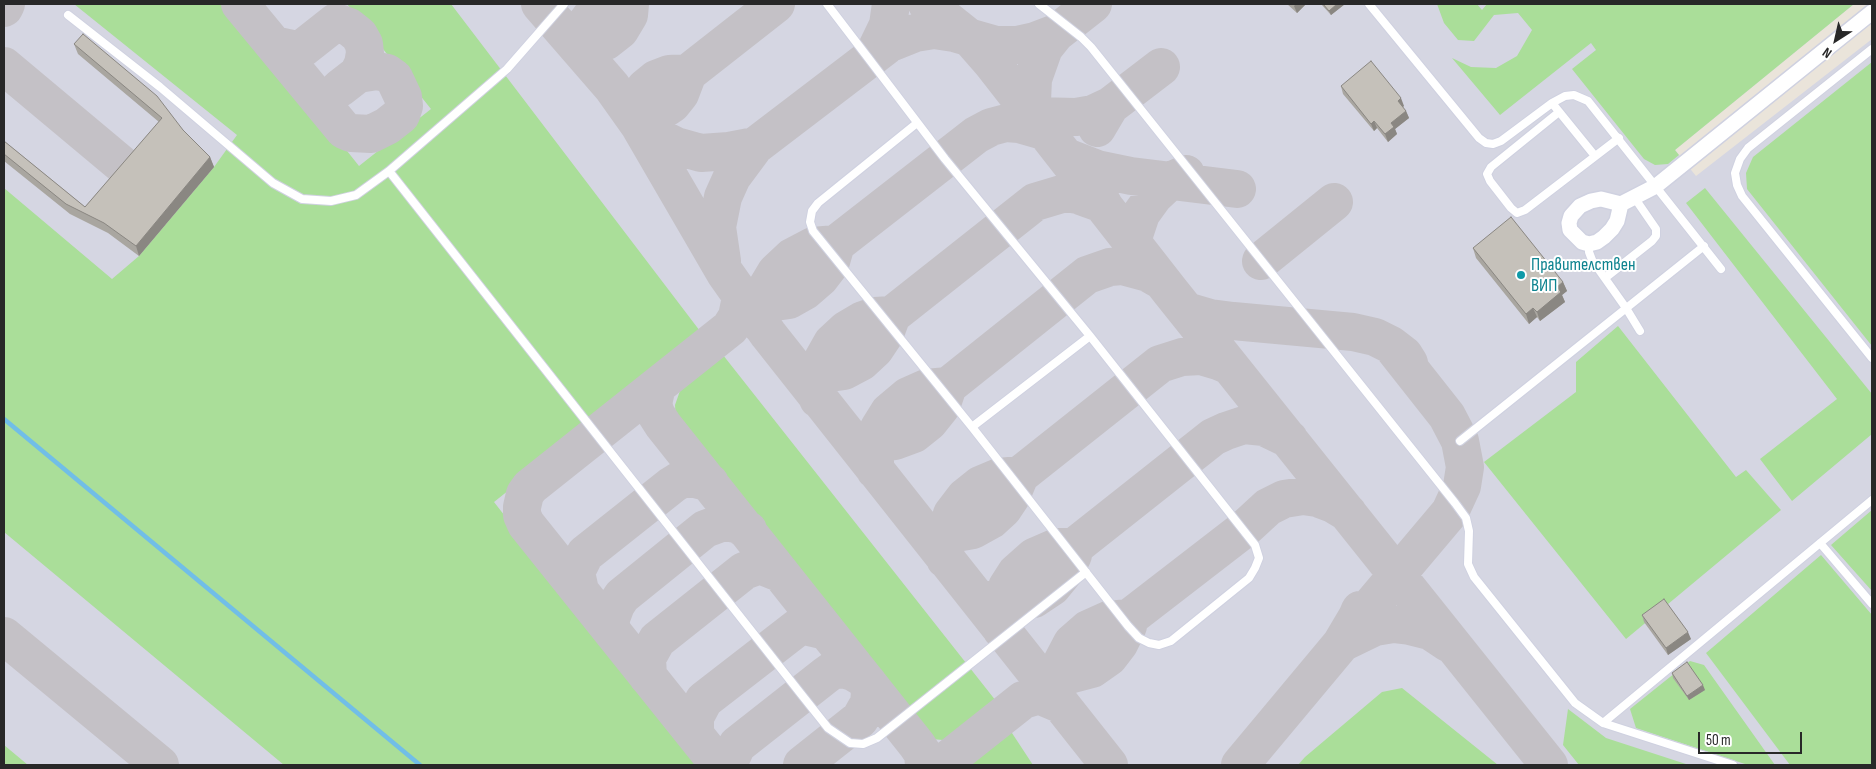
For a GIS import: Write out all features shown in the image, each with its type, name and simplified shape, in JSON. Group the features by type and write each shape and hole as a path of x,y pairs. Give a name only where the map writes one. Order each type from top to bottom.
{"street":[{"path":"1628,200 1602,199 1591,201 1574,211 1569,223 1570,230 1575,237 1589,244 1597,242 1604,237 1612,229 1620,211 1628,200 1656,186 1872,12"}],"lane":[{"path":"68,15 160,87 273,183 302,199 331,201 356,195 389,171 507,69 564,4"},
{"path":"1040,4 1091,47 1455,503 1466,518 1469,531 1468,564 1474,577 1575,704 1603,723 1733,765"},
{"path":"1369,4 1479,138 1486,143 1493,144 1501,141 1552,103 1565,96 1574,95 1582,97 1619,138 1721,269"},
{"path":"831,5 945,159 1090,336 1255,545 1259,558 1256,568 1249,578 1171,641 1159,644 1149,643 1139,638 814,232 810,222 812,211 818,203 917,123"},
{"path":"1872,49 1748,148 1740,159 1735,173 1736,185 1742,196 1872,358"},
{"path":"1552,103 1596,156"},
{"path":"1560,112 1491,168 1488,174 1490,181 1517,213 1525,210 1619,138"},
{"path":"389,171 828,728 850,743 863,744 877,738 1086,572"},
{"path":"1605,278 1656,236 1656,229 1628,200"},
{"path":"1589,244 1592,260 1626,308 1640,332"},
{"path":"1460,442 1704,246"},
{"path":"972,427 1090,336"},
{"path":"1603,723 1872,500"},
{"path":"1820,543 1872,604"}],"shaded area":[{"path":"4,4 1854,4 1675,150 1696,176 1872,39 1872,765 4,765"}],"green space":[{"path":"74,4 230,4 359,166 431,109 347,4 451,4 703,335 494,502 699,765 284,765 4,532 4,188 112,279 139,256 214,167 237,135"},
{"path":"1437,4 1477,4 1482,10 1487,4 1854,4 1675,150 1679,155 1668,164 1655,165 1644,159 1572,69 1596,50 1591,43 1500,115 1452,58 1471,67 1496,68 1517,56 1532,30 1518,13 1494,15 1474,41 1458,40 1444,23"},
{"path":"1872,62 1872,346 1747,189 1746,173 1753,157"},
{"path":"1705,188 1872,394 1872,434 1792,501 1760,459 1837,399 1686,203"},
{"path":"1618,326 1736,477 1746,470 1781,510 1626,639 1484,462 1576,392 1576,362"},
{"path":"723,355 996,701 993,713 972,732 953,741 932,739 913,726 685,437 676,420 675,405 682,385 716,358"},
{"path":"1872,510 1872,591 1831,545"},
{"path":"1821,555 1872,615 1872,765 1790,765 1706,653"},
{"path":"1690,661 1704,665 1775,765 1748,765 1636,728 1630,709"},
{"path":"1402,688 1498,765 1298,765 1382,692"},
{"path":"1568,709 1606,738 1689,765 1579,765 1563,745"},
{"path":"1010,730 1033,765 966,765"},
{"path":"4,745 28,765 4,765"}],"building":[{"path":"1323,4 1337,4 1329,11"},
{"path":"83,34 157,96 183,130 210,157 136,246 104,223 66,204 4,154 4,141 85,207 162,118 74,44"},
{"path":"1371,61 1401,98 1398,101 1406,111 1391,123 1394,127 1385,134 1374,121 1371,124 1341,86"},
{"name":"Правителствен ВИП","path":"1511,217 1563,282 1557,287 1561,292 1537,312 1533,308 1526,314 1473,248"},
{"path":"1664,599 1688,632 1666,648 1642,615"},
{"path":"1687,662 1703,685 1687,696 1672,673"}],"waterway":[{"path":"4,419 420,765"}],"taxiway":[{"path":"4,8 6,4"},
{"path":"240,4 344,130 351,133 371,134 387,126 401,115 404,106 403,97 394,78 387,73 377,71 358,74"},
{"path":"540,4 612,87 639,125 725,273 768,334 1109,765"},
{"path":"615,4 593,14 582,29 577,46 592,46 606,41 620,30 629,15 630,4"},
{"path":"688,73 669,74 656,79 645,88 637,100 632,115 644,116 660,112 672,104 680,94 688,73 776,4"},
{"path":"873,56 888,25 891,4"},
{"path":"927,4 971,39 992,63 1170,291 1549,765"},
{"path":"722,261 717,227 723,197 732,177 755,146 890,43 915,33 934,30 954,33 996,45 1017,45 1056,33 1093,4"},
{"path":"274,45 293,49 303,48 336,22 349,27 359,35 364,44 365,53 363,64 358,74 340,88"},
{"path":"1056,33 1044,48 1033,79 1032,101 1034,116 1076,117 1093,114 1110,106"},
{"path":"4,66 127,169"},
{"path":"1097,128 1110,106 1161,67"},
{"path":"761,325 763,302 767,287 776,272 792,257 813,246 836,244 976,135 991,127 1006,123 1019,124 1047,132"},
{"path":"639,125 676,146 701,153 729,151 755,146"},
{"path":"1066,157 1097,169 1131,176 1237,189"},
{"path":"1132,241 1141,214 1154,196 1170,181 1186,174"},
{"path":"818,399 819,373 823,359 832,343 846,330 863,320 875,316 892,315 1035,202 1065,193 1078,195 1103,204"},
{"path":"1261,261 1334,202"},
{"path":"743,300 775,302 789,300 805,291 820,278 830,265 836,244"},
{"path":"875,470 875,444 879,428 889,412 908,396 926,388 948,386 1087,275 1110,267 1122,266 1148,273 1162,281"},
{"path":"719,765 526,524 522,515 522,507 525,494 530,487 730,328 737,317 741,297"},
{"path":"1186,311 1210,318 1353,332 1375,337 1391,345 1404,355 1409,363"},
{"path":"798,369 830,373 844,371 861,362 875,349 885,334 892,315"},
{"path":"1348,633 1450,512 1462,486 1465,467 1460,441 1447,416 1391,345"},
{"path":"945,559 946,534 952,514 965,497 980,485 999,477 1020,475 1160,364 1182,357 1201,356 1230,366"},
{"path":"657,386 653,404 656,414 663,425 917,745 923,754 924,765"},
{"path":"854,439 875,444 895,441 914,434 929,422 941,407 948,386"},
{"path":"1001,629 1002,604 1007,587 1016,573 1034,557 1057,547 1074,547 1213,437 1244,425 1264,427 1289,439"},
{"path":"924,529 946,534 956,533 973,530 991,520 1003,509 1011,497 1020,475"},
{"path":"580,591 576,572 585,554 680,480 691,478 710,483"},
{"path":"1057,701 1058,675 1061,664 1072,643 1088,629 1108,620 1129,618 1243,530 1268,507 1284,499 1303,496 1317,498 1333,504 1348,513"},
{"path":"613,633 610,621 616,605 622,596 705,529 724,522 736,524 748,530"},
{"path":"981,599 1012,604 1034,599 1052,587 1065,571 1073,555 1074,547"},
{"path":"648,677 647,658 657,640 744,571 760,565 780,573"},
{"path":"1240,765 1341,644 1360,610"},
{"path":"1036,671 1058,675 1073,674 1092,669 1109,657 1119,644 1128,626 1129,618"},
{"path":"1342,643 1375,627 1393,624 1430,631 1448,643"},
{"path":"695,735 695,717 704,700 797,628 805,626 826,631"},
{"path":"4,636 160,765"},
{"path":"728,765 737,745 833,670 843,669 863,678"},
{"path":"802,765 860,719 869,703 868,683"},
{"path":"941,765 1023,700 1041,696 1060,704"}],"place":[{"name":"Правителствен ВИП","path":"1521,275"}]}
